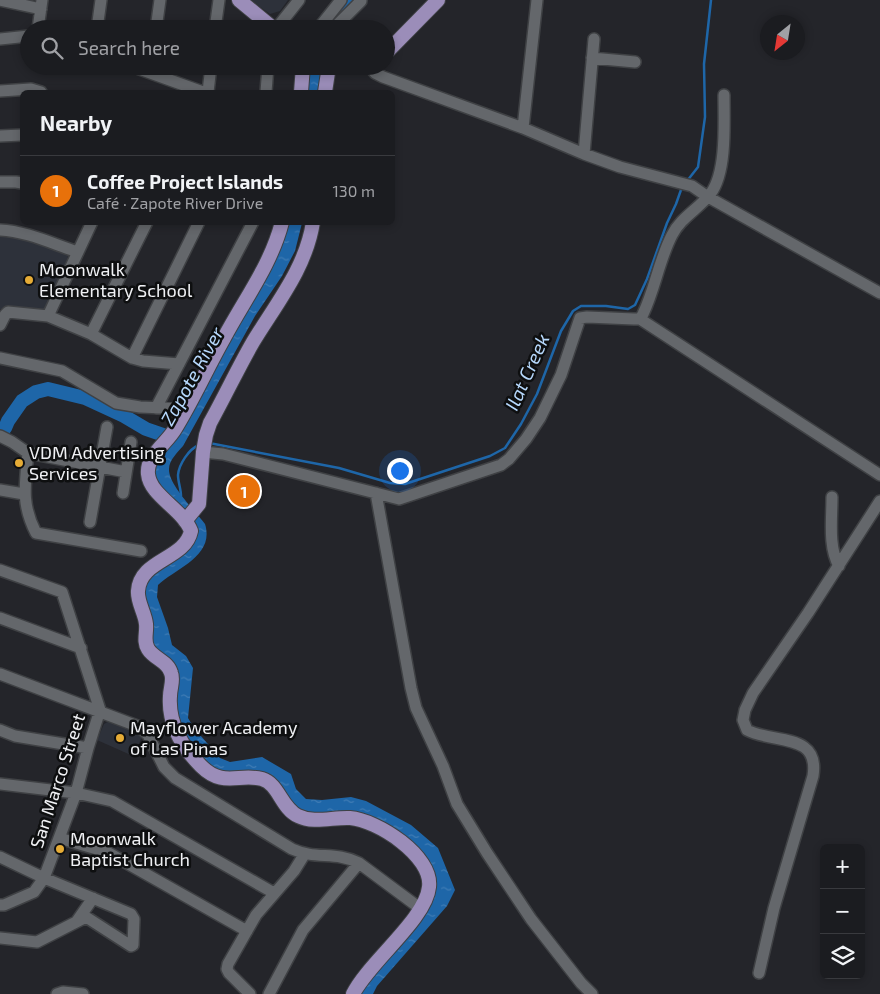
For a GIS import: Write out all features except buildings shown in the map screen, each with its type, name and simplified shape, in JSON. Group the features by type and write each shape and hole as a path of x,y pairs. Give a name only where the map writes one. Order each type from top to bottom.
{"main road":[{"path":"239,0 264,20"},
{"path":"395,44 438,0"},
{"path":"301,90 302,75"},
{"path":"325,90 328,75"},
{"path":"189,517 154,488 149,480 147,471 149,465 171,436 224,337 270,257 281,225"},
{"path":"312,225 294,276 252,344 210,423 204,445 201,497 189,517 191,531 187,540 180,548 144,573 138,590 146,624 147,648 151,654 164,663 172,674 170,708 176,732 180,740 201,766 226,779 263,779 270,784 289,810 296,815 314,820 350,818 365,821 396,838 415,853 428,873 429,888 421,909 361,980 353,994"}],"street":[{"path":"0,0 42,5 40,20"},
{"path":"98,20 100,0"},
{"path":"157,20 160,0"},
{"path":"216,20 219,0"},
{"path":"282,20 299,0"},
{"path":"325,20 341,0"},
{"path":"523,128 537,0"},
{"path":"342,20 361,1"},
{"path":"0,39 20,37"},
{"path":"584,154 594,39"},
{"path":"592,58 635,62"},
{"path":"163,75 198,90"},
{"path":"208,90 210,75"},
{"path":"266,90 267,75"},
{"path":"379,75 523,128 584,154 692,186 708,197 880,293"},
{"path":"0,90 35,90"},
{"path":"640,319 646,309 671,236 679,223 708,197 719,176 724,144 724,95"},
{"path":"0,136 20,135"},
{"path":"0,182 20,183"},
{"path":"48,316 91,225"},
{"path":"91,334 146,225"},
{"path":"132,358 198,225"},
{"path":"156,408 251,225"},
{"path":"0,230 24,234 78,252"},
{"path":"0,325 8,312 48,316 91,334 132,358 143,361 179,364"},
{"path":"204,445 223,454 376,494 392,498 406,497 506,462 532,432 546,405 561,375 580,318 640,319 880,475"},
{"path":"0,358 62,371 116,403 140,407 187,408"},
{"path":"90,522 107,427"},
{"path":"0,436 28,453 126,472"},
{"path":"123,493 131,442"},
{"path":"28,453 24,494 36,533 141,551"},
{"path":"0,490 24,494"},
{"path":"376,494 416,708 457,804 531,919 581,983 592,994"},
{"path":"832,497 832,545 834,558 838,566"},
{"path":"759,973 774,908 815,766 813,756 807,748 795,742 754,734 747,730 744,710 753,693 880,501"},
{"name":"San Marco Street","path":"0,570 62,592 100,710 76,793 44,878 34,892 0,905"},
{"path":"0,618 81,648"},
{"path":"0,674 100,710 145,730 159,760 175,778 304,855 338,856 350,858 360,863 421,909"},
{"path":"0,730 15,736 88,748"},
{"path":"0,784 76,793 112,801 274,893"},
{"path":"60,838 107,852 247,931"},
{"path":"250,994 232,977 227,969 256,915 294,871 304,855"},
{"path":"0,857 134,916 132,946 88,917 37,942 0,938"},
{"path":"269,994 304,930 360,863"},
{"path":"77,921 93,898"},
{"path":"57,994 63,992 83,994"}],"shaded area":[{"path":"250,0 288,0 280,11 270,14"},
{"name":"Moonwalk Elementary School","path":"7,233 70,252 45,312 0,309 0,234"},
{"name":"Mayflower Academy of Las Pinas","path":"111,720 143,735 133,756 97,740 104,724"}],"water":[{"path":"306,75 321,75 318,90 304,90"},
{"path":"283,225 302,225 295,251 282,276 255,316 183,446 170,462 170,475 177,490 205,524 207,535 199,553 158,585 157,597 172,645 186,656 193,668 188,718 194,728 220,758 230,762 262,757 291,774 296,789 306,799 322,800 351,797 366,801 411,825 438,848 455,890 447,906 377,986 373,994 354,994 425,909 422,860 374,823 309,814 290,809 276,788 223,775 203,765 175,723 175,669 149,644 144,595 145,583 191,534 157,487 149,469"}],"waterway":[{"name":"Zapote River","path":"334,20 351,0"},
{"name":"Ilat Creek","path":"687,181 698,167 705,117 704,64 711,0"},
{"name":"Ilat Creek","path":"209,443 339,468 390,483 405,484 490,456 505,448 521,424 537,394 561,331 573,311 581,306 606,306 628,309 635,305 647,279 682,187"},
{"path":"5,428 22,401 36,392 48,389 85,398 124,416 146,429 178,440"},
{"name":"Ilat Creek","path":"181,496 178,475 180,466 188,453 199,445"}],"place":[{"name":"Moonwalk Elementary School","path":"29,280"},
{"name":"VDM Advertising Services","path":"19,463"},
{"name":"Coffee Project Islands","path":"244,491"},
{"name":"Mayflower Academy of Las Pinas","path":"120,738"},
{"name":"Moonwalk Baptist Church","path":"60,849"}]}
